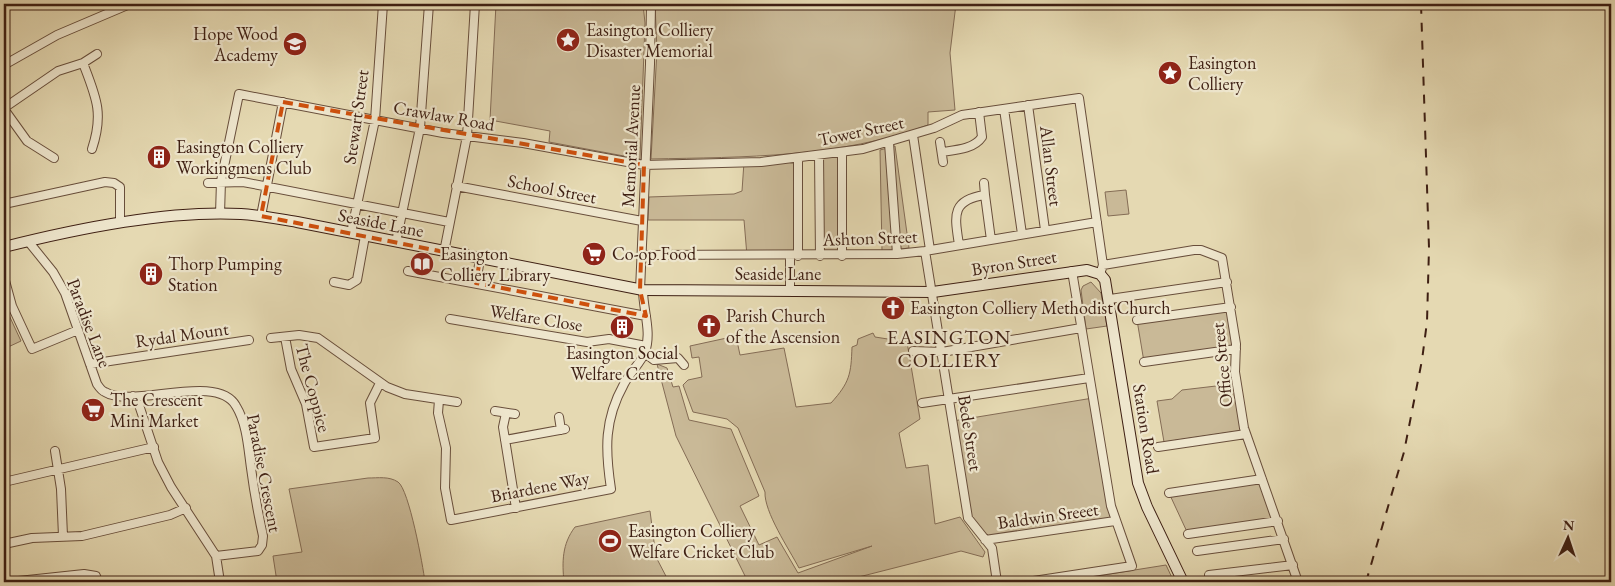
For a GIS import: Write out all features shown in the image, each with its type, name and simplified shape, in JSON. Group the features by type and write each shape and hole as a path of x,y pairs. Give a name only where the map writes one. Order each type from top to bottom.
{"main road":[{"name":"Seaside Lane","path":"4,247 120,223 220,214 261,216 642,290 933,292"},
{"name":"Byron Street","path":"933,292 1072,271 1102,270"},
{"name":"Station Road","path":"1102,270 1110,299 1138,483 1147,507 1183,582"}],"street":[{"path":"4,65 57,35 130,4"},
{"name":"Stewart Street","path":"351,233 375,120 383,4"},
{"path":"396,242 420,128 428,4"},
{"path":"444,252 466,136 475,4"},
{"name":"Memorial Avenue","path":"646,349 646,316 642,290 641,255 651,4"},
{"path":"54,158 27,141 4,108 58,71 83,63 98,54"},
{"path":"83,63 98,107 99,128 92,149"},
{"name":"Crawlaw Road","path":"221,181 239,94 420,128 523,143 644,165"},
{"name":"Tower Street","path":"644,165 761,162 798,159 889,143 962,115 1079,98 1097,222"},
{"path":"261,216 283,102"},
{"name":"Allan Street","path":"1028,105 1044,230"},
{"path":"1004,108 1022,234"},
{"path":"942,152 961,149 978,142 982,136 979,112"},
{"name":"Bede Street","path":"913,135 933,292 968,518 992,548 997,582"},
{"path":"940,142 943,162"},
{"path":"889,143 897,254"},
{"path":"842,152 842,256"},
{"path":"820,155 820,256"},
{"path":"790,291 794,256 798,159"},
{"path":"208,182 221,181 266,186 449,222"},
{"path":"220,214 221,181"},
{"path":"4,204 105,182 114,183 120,187 120,223"},
{"path":"984,183 991,240"},
{"name":"School Street","path":"456,186 642,221"},
{"path":"959,245 955,220 960,204 968,198 985,195"},
{"path":"1097,222 1102,270"},
{"name":"Ashton Street","path":"641,255 842,256 897,254 928,251 1097,222"},
{"path":"334,282 349,285 357,280 365,236"},
{"name":"Paradise Lane","path":"28,241 53,272 65,294 97,384 105,392 113,395 133,396"},
{"name":"Office Street","path":"1102,270 1201,250 1222,258 1236,349 1235,372 1246,434 1298,582"},
{"path":"476,283 480,259"},
{"path":"408,271 646,316"},
{"path":"1026,582 1132,566 1115,521 1072,271"},
{"path":"4,278 8,307 32,349 78,330"},
{"path":"1110,299 1227,282"},
{"path":"1137,320 1231,307"},
{"name":"Welfare Close","path":"450,319 588,342 609,339 646,349 654,360 678,358 684,365"},
{"path":"913,351 942,352 1081,328"},
{"name":"The Coppice","path":"271,338 299,335 318,338 380,383 405,394 457,402"},
{"name":"The Coppice","path":"284,337 291,368 306,404 314,447 375,438 370,402 380,383"},
{"name":"Rydal Mount","path":"90,364 249,340"},
{"name":"Briardene Way","path":"439,400 439,419 446,448 445,488 451,520 611,488 606,446 613,408 623,385 646,349"},
{"path":"1144,362 1236,349"},
{"path":"922,403 950,401 1089,378"},
{"name":"Paradise Crescent","path":"133,396 216,392 231,398 236,406 244,426 263,536 262,546 258,550 216,556"},
{"path":"133,396 138,402 158,462 171,487 216,556 220,582"},
{"path":"495,411 515,414"},
{"path":"506,413 503,428 516,508"},
{"path":"505,440 563,430 559,417"},
{"path":"1158,447 1246,434"},
{"path":"4,482 154,447"},
{"path":"55,451 59,468 63,536"},
{"path":"1169,493 1262,479"},
{"path":"4,544 32,538 82,536 170,515 186,508"},
{"name":"Baldwin Sreeet","path":"985,540 1115,521"},
{"path":"1188,534 1278,521"},
{"path":"1197,551 1284,539"},
{"path":"1209,575 1293,565"},
{"path":"9,582 84,574 96,576 98,582"}],"highlighted area":[{"path":"283,102 644,165 640,290 646,316 476,283 480,259 261,216"}],"shaded area":[{"path":"496,4 643,4 645,23 640,159 549,142 550,131 490,120"},
{"path":"655,4 956,4 950,53 955,110 928,112 928,125 894,136 826,150 756,156 651,159 657,50"},
{"path":"895,146 909,248 882,251 880,150"},
{"path":"842,152 842,256 820,256 819,155"},
{"path":"798,159 798,256 747,256 744,220 648,220 649,197 734,194 742,191 744,162"},
{"path":"1126,190 1129,214 1108,216 1105,192"},
{"path":"1091,282 1101,293 1107,326 1086,329 1081,290 1083,286"},
{"path":"1231,307 1236,349 1144,362 1137,320"},
{"path":"8,313 21,341 6,348 4,314"},
{"path":"873,333 875,337 907,342 920,419 899,433 906,468 928,465 935,524 960,517 985,552 983,557 961,551 839,582 748,582 676,436 657,364 667,368 673,387 679,386 689,420 731,429 759,496 740,506 759,545 777,537 798,573 872,546 799,568 768,510 765,492 738,428 727,419 693,412 683,385 688,380 702,377 699,357 692,358 690,346 736,336 740,355 784,348 796,407 831,403 846,383 850,371 852,347 857,345 858,339"},
{"path":"1216,386 1224,391 1238,389 1245,430 1164,442 1157,401 1172,399 1182,390"},
{"path":"1093,398 1115,521 985,540 968,518 953,421"},
{"path":"368,478 391,479 398,482 402,488 411,512 425,582 277,582 273,556 302,552 289,489"},
{"path":"1262,479 1278,521 1188,534 1169,493"},
{"name":"Easington Colliery Welfare Cricket Club","path":"650,511 656,557 669,582 564,582 565,547 575,527"},
{"path":"1166,565 1174,582 1059,582"}],"railway":[{"path":"1366,582 1404,452 1422,360 1427,322 1429,248 1421,4"}],"place":[{"name":"Easington Colliery Disaster Memorial","path":"568,40"},
{"name":"Hope Wood Academy","path":"295,44"},
{"name":"Easington Colliery","path":"1170,73"},
{"name":"Easington Colliery Workingmens Club","path":"159,157"},
{"name":"Co-op Food","path":"594,254"},
{"name":"Easington Colliery Library","path":"422,264"},
{"name":"Thorp Pumping Station","path":"151,274"},
{"name":"Easington Colliery Methodist Church","path":"893,308"},
{"name":"Parish Church of the Ascension","path":"709,326"},
{"name":"Easington Social Welfare Centre","path":"622,327"},
{"name":"The Crescent Mini Market","path":"93,410"},
{"name":"Easington Colliery Welfare Cricket Club","path":"610,541"}],"district":[{"name":"EASINGTON COLLIERY","path":"949,348"}]}
